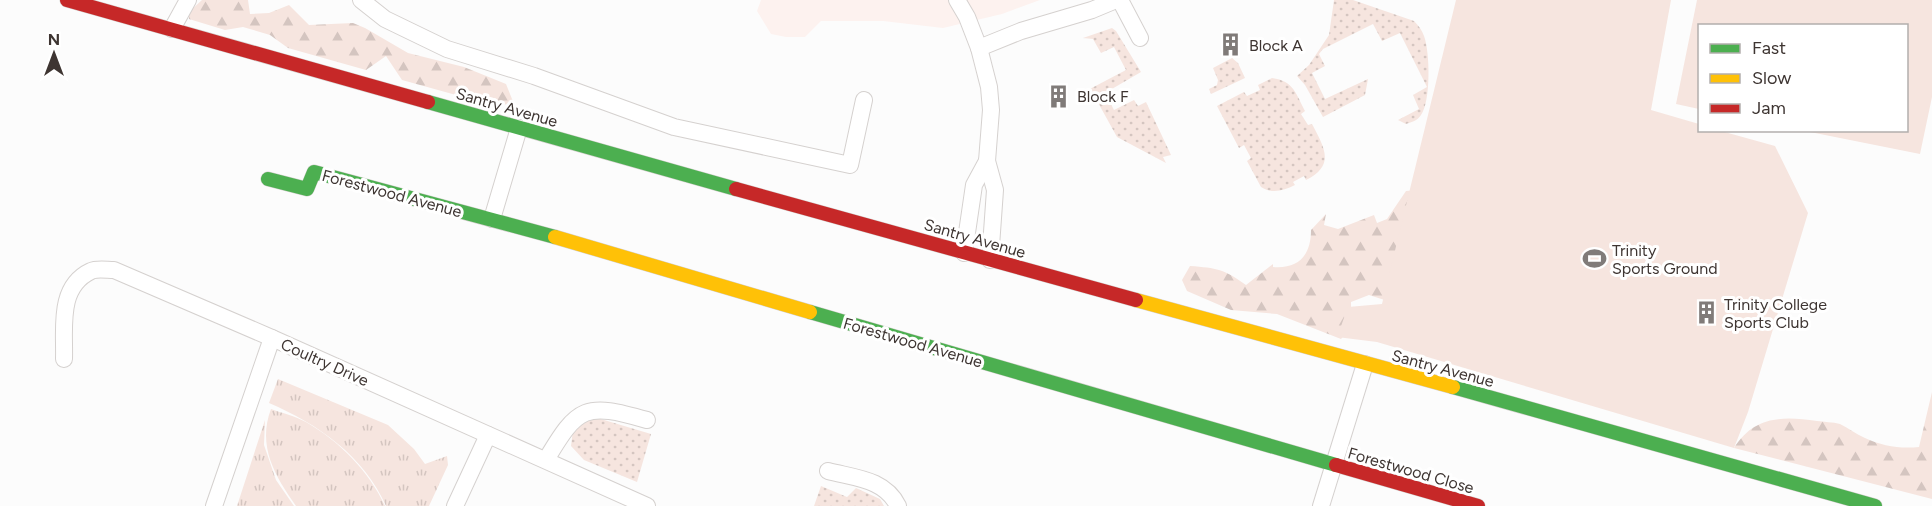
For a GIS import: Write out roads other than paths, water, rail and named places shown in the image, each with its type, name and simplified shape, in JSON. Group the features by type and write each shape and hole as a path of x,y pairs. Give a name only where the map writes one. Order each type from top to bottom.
{"main road":[{"name":"Santry Avenue","path":"67,0 1873,506"},
{"name":"Forestwood Avenue","path":"268,180 307,189 314,172 492,219 1334,465"},
{"name":"Forestwood Close","path":"1334,465 1478,506"}],"street":[{"path":"172,29 188,0"},
{"path":"361,0 385,19 447,49 534,76 674,127 850,165 864,100"},
{"path":"957,0 967,17 979,48 990,98 987,161 995,190 990,260"},
{"path":"979,48 1021,31 1118,0 1140,38"},
{"path":"492,219 519,128"},
{"path":"964,253 974,185 987,161"},
{"name":"Coultry Drive","path":"64,359 65,302 75,282 92,270 114,270 647,506"},
{"path":"214,506 272,338"},
{"path":"1322,506 1365,364"},
{"path":"546,460 563,431 579,415 594,411 615,411 647,420"},
{"path":"455,506 488,435"},
{"path":"828,471 880,485 892,495 898,506"}],"place":[{"name":"Block A","path":"1231,45"},
{"name":"Block F","path":"1059,96"},
{"name":"Trinity Sports Ground","path":"1594,259"},
{"name":"Trinity College Sports Club","path":"1706,313"}]}
